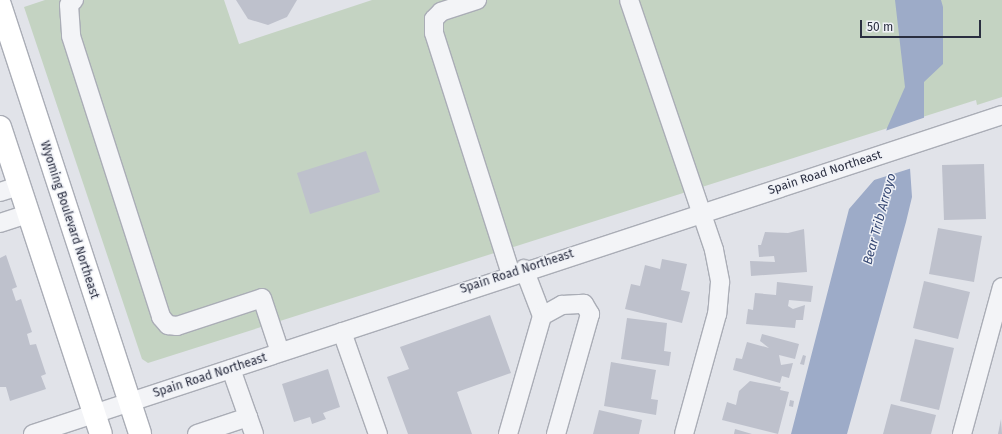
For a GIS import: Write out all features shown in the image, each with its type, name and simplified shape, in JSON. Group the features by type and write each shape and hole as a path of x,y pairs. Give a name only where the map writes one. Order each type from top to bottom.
{"main road":[{"name":"Wyoming Boulevard Northeast","path":"0,5 128,403 140,434"},
{"path":"0,127 10,189 28,214 101,434"}],"street":[{"path":"74,0 69,5 71,36 161,317 168,325 177,326 262,298 280,352"},
{"path":"477,0 441,12 434,19 434,33 518,272 542,316 508,434"},
{"path":"629,0 699,212 714,250 720,282 717,314 684,434"},
{"name":"Spain Road Northeast","path":"33,434 699,212 854,164 1002,114"},
{"path":"0,223 28,214"},
{"path":"962,434 1002,287"},
{"path":"542,316 562,305 584,304 590,314 556,434"},
{"path":"342,332 378,434"},
{"path":"231,369 254,434"},
{"path":"197,434 248,417"}],"green space":[{"path":"45,0 224,0 239,44 372,0 1002,0 1002,97 977,105 976,100 148,363 142,359 24,7"}],"water":[{"name":"Bear Trib Arroyo","path":"895,0 941,0 943,7 943,64 924,82 924,118 910,168 912,197 847,434 791,434 849,209 875,179 887,128 905,87"}],"pier":[{"path":"926,117 912,168 871,181 885,131"}],"building":[{"path":"236,0 297,0 287,17 268,25 248,19"},
{"path":"366,151 380,192 310,214 297,173"},
{"path":"984,164 986,219 944,220 942,165"},
{"path":"938,228 982,236 974,282 929,274"},
{"path":"804,229 807,272 751,276 750,261 775,262 774,256 759,257 758,245 761,245 765,232 788,233"},
{"path":"6,255 17,287 12,289 16,301 21,299 32,332 27,334 30,345 36,344 46,374 41,376 46,389 10,401 6,387 0,387 0,258"},
{"path":"662,259 687,264 681,290 690,292 682,323 625,309 631,284 640,286 645,265 660,269"},
{"path":"924,281 970,292 958,339 913,328"},
{"path":"777,282 813,286 811,302 789,300 788,306 793,309 805,305 803,320 796,320 795,328 746,324 748,309 753,310 755,293 776,295"},
{"path":"490,315 511,373 457,392 472,434 408,434 387,377 409,369 400,347"},
{"path":"627,318 667,323 664,351 671,352 669,366 621,359"},
{"path":"762,334 799,344 795,359 779,355 781,365 793,363 789,378 782,376 780,383 733,370 736,358 742,359 747,342 769,348 760,341"},
{"path":"915,339 954,348 939,410 900,401"},
{"path":"803,355 806,356 804,365 800,364"},
{"path":"611,362 656,370 651,399 658,400 656,415 604,406"},
{"path":"328,369 340,407 323,413 326,419 312,424 310,417 294,422 282,384"},
{"path":"750,381 781,387 780,390 789,392 778,434 722,420 727,402 736,405 739,391"},
{"path":"790,400 794,401 793,407 789,406"},
{"path":"891,404 936,415 931,434 883,434"},
{"path":"599,410 642,420 639,434 593,434"},
{"path":"1001,419 1002,434 998,434"},
{"path":"735,429 752,434 734,434"}]}
